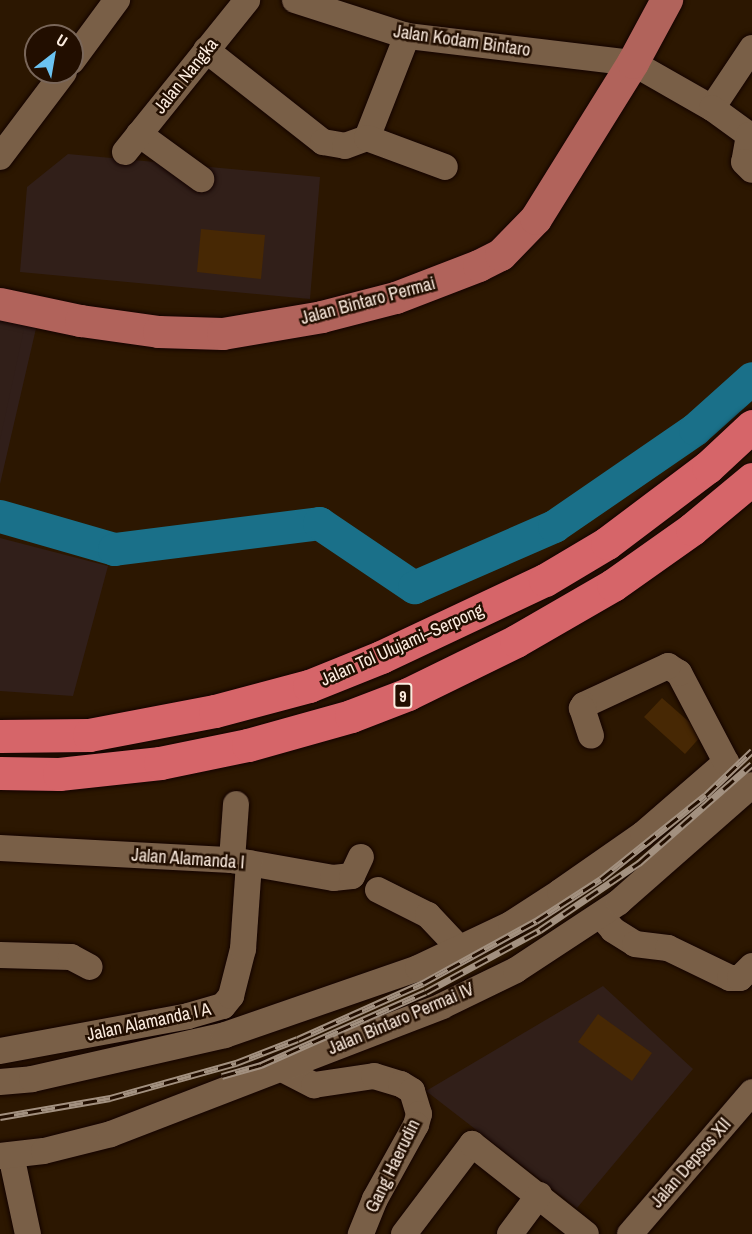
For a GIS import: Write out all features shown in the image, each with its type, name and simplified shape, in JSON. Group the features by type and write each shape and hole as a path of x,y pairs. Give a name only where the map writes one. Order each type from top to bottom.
{"highway":[{"name":"Jalan Tol Ulujami–Serpong","path":"0,736 89,735 215,711 309,686 381,657 545,580 607,543 708,467 752,426"},
{"name":"9","path":"0,772 59,774 160,763 248,745 351,716 408,694 516,641 613,585 692,529 752,479"}],"main road":[{"name":"Jalan Bintaro Permai","path":"0,304 81,321 159,332 223,334 322,317 396,298 446,280 501,255 536,219 633,63 667,0"}],"street":[{"path":"84,45 117,0"},
{"name":"Jalan Nangka","path":"201,179 132,143 247,0"},
{"name":"Jalan Kodam Bintaro","path":"295,0 406,36 633,63"},
{"path":"367,138 406,36"},
{"path":"712,108 752,48"},
{"path":"206,50 323,142 345,146 367,138 445,168"},
{"path":"633,63 712,108 749,135 744,162 752,170"},
{"path":"0,158 54,84"},
{"path":"0,1082 32,1079 225,1035 418,968 511,924 618,853 726,762 679,673 668,666 584,705 582,708 591,736"},
{"name":"Jalan Bintaro Permai IV","path":"5,1156 44,1151 111,1134 442,1006 516,970 601,916 752,785"},
{"path":"236,804 241,862"},
{"name":"Jalan Alamanda I","path":"0,848 241,862 339,878 352,876 361,857"},
{"name":"Jalan Alamanda I A","path":"0,1051 188,1016 223,1006 231,996 243,949 241,862"},
{"path":"378,890 428,915 460,949"},
{"path":"601,916 613,930 635,944 668,948 729,978 740,978 752,966"},
{"path":"0,955 71,957 90,967"},
{"name":"Gang Haerudin","path":"282,1069 314,1084 374,1076 401,1084 412,1091 419,1113 416,1125 375,1199 361,1234"},
{"name":"Jalan Depsos XII","path":"630,1234 752,1092"},
{"path":"404,1234 471,1144 477,1145 586,1234"},
{"path":"5,1156 28,1234"},
{"path":"510,1234 539,1196"}],"shaded area":[{"path":"68,154 320,177 310,299 20,272 27,187"},
{"path":"201,229 265,235 261,279 197,272"},
{"path":"0,317 37,324 0,484"},
{"path":"0,323 24,329 0,440"},
{"path":"0,538 108,566 73,696 0,691"},
{"path":"662,698 703,734 685,754 644,717"},
{"path":"603,986 693,1069 577,1208 426,1091"},
{"path":"598,1014 652,1053 632,1081 578,1042"}],"waterway":[{"path":"0,516 114,549 319,523 414,587 554,526 695,429 752,378"}],"railway":[{"path":"0,1117 110,1098 236,1063 298,1039 423,983 536,921 601,879 706,795 752,751"},
{"path":"222,1076 261,1065 426,992 540,930 639,863 752,764"}]}
